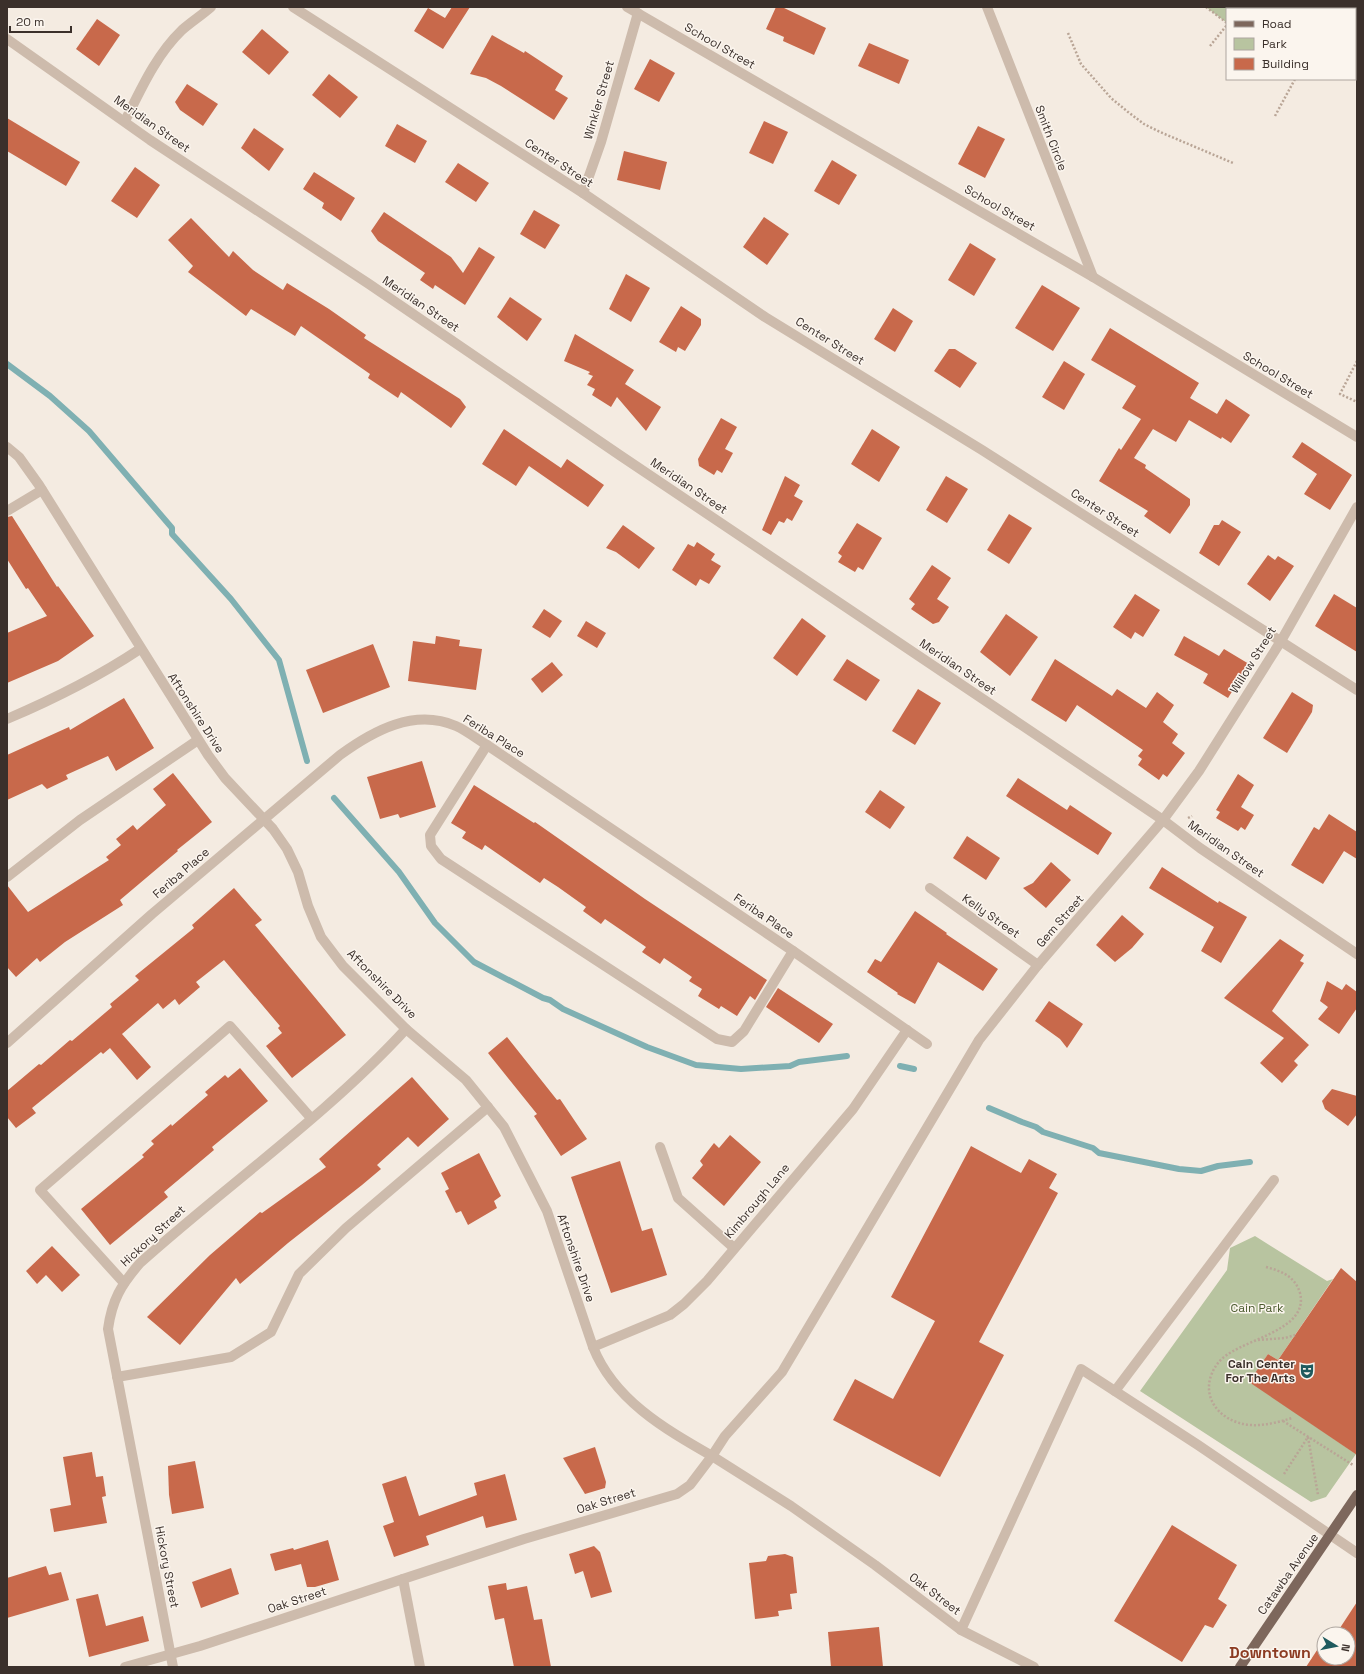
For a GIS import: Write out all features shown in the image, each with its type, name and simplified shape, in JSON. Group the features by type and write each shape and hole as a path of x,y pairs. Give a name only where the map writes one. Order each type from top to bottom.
{"main road":[{"name":"Catawba Avenue","path":"1240,1667 1357,1495"}],"street":[{"path":"125,121 146,78 157,61 182,30 211,7"},
{"name":"Center Street","path":"293,7 583,193 765,316 982,450 1357,690"},
{"name":"School Street","path":"627,7 1093,277 1357,438"},
{"name":"Smith Circle","path":"987,7 1093,277"},
{"name":"Winkler Street","path":"583,193 601,142 638,13"},
{"name":"Meridian Street","path":"7,39 125,121 1162,820 1200,848 1357,954"},
{"name":"Aftonshire Drive","path":"7,447 19,457 42,490 198,740 224,778 263,818 287,849 298,872 308,906 321,937 357,982 406,1029 424,1042 466,1080 504,1126 547,1211 598,1362 628,1399 668,1431 712,1456"},
{"path":"7,511 42,490"},
{"name":"Willow Street","path":"1162,820 1199,771 1280,641 1357,507"},
{"path":"7,719 51,700 109,670 140,648"},
{"name":"Feriba Place","path":"7,1043 263,818 340,755 364,737 386,727 405,722 424,720 456,726 487,745 793,951 927,1044"},
{"path":"7,877 80,820 198,740"},
{"path":"487,745 430,835 431,846 441,859 717,1039 732,1042 744,1031 793,951"},
{"name":"Gem Street","path":"712,1456 725,1436 782,1372 979,1040 1038,965 1162,820"},
{"name":"Kelly Street","path":"930,888 1038,965"},
{"path":"124,1283 40,1190 230,1026 311,1118"},
{"name":"Hickory Street","path":"174,1667 108,1329 110,1311 117,1294 140,1263 178,1229 311,1118 390,1046 406,1029"},
{"name":"Kimbrough Lane","path":"593,1347 670,1315 684,1304 707,1281 853,1109 907,1030"},
{"path":"117,1378 231,1357 271,1332 299,1274 346,1228 488,1107"},
{"path":"660,1147 678,1198 734,1248"},
{"path":"1115,1391 1274,1180"},
{"path":"961,1630 1081,1369 1357,1553"},
{"name":"Oak Street","path":"125,1667 171,1654 524,1539 677,1494 690,1485 712,1456 790,1506 875,1565 961,1630 1034,1667"},
{"path":"403,1579 420,1667"}],"path":[{"path":"1206,7 1226,23"},
{"path":"1210,46 1226,25"},
{"path":"1068,33 1081,64 1111,98 1128,112 1144,124 1160,132 1233,163"},
{"path":"1275,116 1294,80"},
{"path":"1357,361 1340,394 1357,402"},
{"path":"1188,818 1192,816"},
{"path":"1266,1267 1280,1271 1291,1278 1298,1287 1300,1296 1299,1306 1290,1321 1280,1329 1237,1349 1218,1362 1212,1372 1209,1382 1209,1393 1212,1403 1220,1412 1239,1422 1264,1424 1292,1418"},
{"path":"1256,1340 1285,1338 1295,1335"},
{"path":"1283,1421 1353,1465"},
{"path":"1284,1474 1308,1437"},
{"path":"1308,1437 1318,1495"}],"green space":[{"path":"1206,7 1327,7 1226,8 1226,22"},
{"name":"Cain Park","path":"1255,1236 1327,1281 1333,1279 1278,1360 1268,1354 1250,1382 1356,1454 1326,1497 1311,1502 1140,1391 1227,1270 1230,1248"}],"building":[{"path":"452,7 470,7 443,49 414,31 428,8 445,18"},
{"path":"776,7 782,7 826,28 814,55 783,41 784,37 766,29"},
{"path":"97,19 120,35 99,66 76,49"},
{"path":"262,29 289,52 269,75 242,52"},
{"path":"492,35 524,53 525,51 563,76 555,90 568,98 554,120 501,86 486,78 470,74"},
{"path":"869,43 909,60 899,84 858,66"},
{"path":"650,59 675,73 659,102 634,89"},
{"path":"329,74 358,97 340,118 312,95"},
{"path":"187,84 218,104 203,126 180,110 175,102"},
{"path":"7,118 80,162 66,186 7,151"},
{"path":"764,121 788,132 773,164 749,153"},
{"path":"397,124 427,141 415,163 385,146"},
{"path":"978,126 1005,139 985,178 958,164"},
{"path":"254,128 284,149 269,171 241,148"},
{"path":"624,151 667,162 660,190 617,180"},
{"path":"832,160 857,175 839,205 814,191"},
{"path":"458,163 489,183 476,202 445,182"},
{"path":"135,167 160,185 137,218 111,201"},
{"path":"314,172 355,198 341,221 322,208 324,203 303,189"},
{"path":"534,210 560,225 545,249 520,234"},
{"path":"384,212 451,257 463,273 479,247 495,257 465,305 435,285 433,289 420,280 425,273 378,241 371,231"},
{"path":"764,217 789,234 767,265 743,247"},
{"path":"191,218 229,257 233,251 253,270 283,290 287,283 329,309 366,335 364,338 460,399 466,407 451,428 401,392 398,398 368,378 370,374 301,326 295,336 251,309 246,316 188,272 193,266 168,240"},
{"path":"970,243 996,259 974,296 948,280"},
{"path":"626,274 650,288 631,322 609,309"},
{"path":"1042,285 1080,308 1053,351 1015,328"},
{"path":"510,297 542,319 527,341 497,317"},
{"path":"681,306 701,319 701,325 685,351 678,347 676,352 659,342"},
{"path":"893,308 913,321 895,352 874,339"},
{"path":"1110,328 1199,383 1190,398 1217,414 1226,399 1250,415 1231,443 1222,437 1221,439 1189,420 1176,442 1153,429 1134,458 1146,465 1145,468 1190,499 1190,505 1170,534 1144,516 1148,511 1099,481 1119,448 1121,450 1141,419 1122,408 1136,386 1091,360"},
{"path":"575,334 634,370 625,384 661,407 646,431 617,397 611,407 592,395 595,389 587,385 593,376 588,374 590,372 564,361"},
{"path":"949,349 955,349 977,363 960,388 934,371"},
{"path":"1064,361 1085,374 1064,410 1042,397"},
{"path":"721,418 737,427 725,449 733,453 722,473 717,470 714,475 699,466 698,459"},
{"path":"504,429 561,468 567,459 604,485 588,507 529,466 516,486 482,464"},
{"path":"872,429 900,447 879,482 851,464"},
{"path":"1302,442 1352,475 1330,510 1304,494 1317,474 1292,457"},
{"path":"785,476 800,485 794,496 803,501 792,521 787,518 784,523 779,521 771,535 762,530"},
{"path":"946,476 968,489 947,523 926,510"},
{"path":"1009,514 1032,528 1009,564 987,550"},
{"path":"12,516 57,587 58,586 94,636 58,661 7,683 7,633 47,616 28,588 26,589 7,559 7,517"},
{"path":"1222,520 1241,532 1219,566 1199,553 1214,525 1219,525"},
{"path":"857,523 882,538 863,570 858,567 855,572 838,562 842,556 838,553"},
{"path":"623,525 655,548 639,569 616,552 606,548"},
{"path":"697,542 715,554 711,560 721,566 709,584 700,579 696,586 672,570 688,544 694,547"},
{"path":"1268,555 1275,560 1278,556 1294,566 1270,601 1247,584"},
{"path":"932,565 951,578 937,599 949,607 939,622 933,624 911,609 915,604 909,599"},
{"path":"1135,594 1160,610 1143,637 1135,632 1131,639 1113,627"},
{"path":"1334,594 1357,608 1357,652 1315,626"},
{"path":"544,609 562,621 550,638 532,627"},
{"path":"1006,614 1038,637 1010,676 980,652"},
{"path":"802,618 826,636 797,676 773,658"},
{"path":"586,621 606,633 597,648 577,636"},
{"path":"436,636 460,640 459,646 482,649 476,690 408,681 413,641 435,644"},
{"path":"1184,636 1219,656 1224,649 1249,664 1228,698 1203,683 1208,674 1174,655"},
{"path":"373,644 390,687 323,713 306,670"},
{"path":"847,659 880,680 866,701 833,680"},
{"path":"1055,659 1112,696 1117,689 1146,708 1157,692 1174,705 1163,722 1178,734 1172,743 1185,753 1167,777 1163,774 1159,780 1138,765 1142,759 1138,756 1143,750 1077,705 1066,722 1031,700"},
{"path":"552,662 563,675 542,693 531,679"},
{"path":"918,689 941,703 915,745 892,731"},
{"path":"1292,692 1313,705 1312,712 1287,753 1263,738"},
{"path":"124,698 154,748 116,771 108,756 66,775 68,779 47,789 42,784 7,800 7,755 69,727 70,730"},
{"path":"422,761 436,807 400,818 398,814 380,819 367,777"},
{"path":"173,773 212,822 177,850 178,851 120,900 123,905 65,942 40,962 37,958 16,977 7,967 7,885 28,912 109,860 106,857 121,845 116,839 133,825 137,830 166,805 153,789"},
{"path":"1238,774 1254,785 1241,807 1254,815 1245,830 1241,827 1238,831 1216,818 1220,812 1216,810"},
{"path":"1018,778 1067,810 1070,805 1112,833 1098,855 1006,796"},
{"path":"474,785 534,823 535,822 645,899 767,980 755,1000 750,996 737,1016 721,1006 719,1009 698,996 702,989 689,981 692,977 664,958 660,964 642,952 646,947 605,919 601,924 583,911 586,907 558,887 544,878 540,883 485,845 482,850 462,838 466,832 451,823"},
{"path":"880,790 905,807 890,829 865,812"},
{"path":"1329,814 1357,832 1357,859 1344,851 1323,884 1291,865 1314,827 1319,830"},
{"path":"967,836 1000,858 986,880 953,858"},
{"path":"1051,862 1071,880 1046,908 1023,888 1033,883"},
{"path":"1162,867 1218,903 1219,901 1247,917 1221,963 1201,951 1214,927 1149,888"},
{"path":"234,888 262,920 255,925 346,1035 292,1078 266,1046 282,1033 278,1028 280,1026 224,960 196,982 200,987 179,1005 175,999 163,1009 158,1003 122,1034 151,1067 137,1080 110,1048 103,1054 101,1052 32,1108 36,1113 16,1128 7,1117 7,1091 70,1040 72,1041 112,1007 110,1004 139,980 135,976 194,928 192,925"},
{"path":"915,911 998,969 983,991 938,962 915,1004 897,994 898,993 867,972 875,959 881,962"},
{"path":"1122,915 1144,934 1132,948 1115,962 1096,945"},
{"path":"1280,939 1304,955 1300,961 1304,963 1272,1011 1309,1045 1294,1061 1298,1065 1282,1083 1260,1063 1284,1038 1224,998"},
{"path":"1327,981 1342,990 1346,984 1357,992 1357,1008 1339,1034 1318,1019 1328,1007 1320,1001"},
{"path":"778,988 833,1024 819,1043 766,1007"},
{"path":"1049,1001 1083,1024 1067,1048 1060,1039 1035,1021"},
{"path":"507,1037 557,1100 560,1099 587,1139 561,1156 534,1116 537,1114 488,1053"},
{"path":"240,1068 268,1101 212,1147 214,1150 164,1192 168,1197 110,1245 81,1209 144,1157 142,1155 154,1144 151,1141 171,1124 172,1126 208,1095 205,1092 225,1075 228,1078"},
{"path":"412,1077 449,1119 418,1147 408,1137 377,1165 381,1169 362,1185 288,1243 240,1284 236,1278 180,1345 147,1317 210,1255 260,1212 262,1213 326,1167 319,1159"},
{"path":"1332,1089 1357,1096 1357,1114 1348,1126 1325,1109 1322,1101"},
{"path":"730,1135 761,1162 724,1206 692,1178 703,1165 700,1161 714,1143 719,1148"},
{"path":"971,1146 1021,1173 1029,1159 1057,1174 1049,1188 1058,1193 979,1342 1004,1355 940,1477 833,1420 855,1379 893,1399 935,1321 891,1297"},
{"path":"479,1153 501,1196 494,1201 497,1208 468,1225 461,1211 456,1213 445,1191 449,1189 441,1173"},
{"path":"620,1161 642,1231 652,1228 667,1275 611,1293 571,1177"},
{"path":"52,1246 80,1275 62,1292 46,1275 37,1284 26,1271"},
{"name":"Cain Center For The Arts","path":"1341,1268 1357,1282 1357,1455 1249,1382 1268,1354 1278,1360"},
{"path":"595,1447 606,1482 605,1488 585,1494 563,1458"},
{"path":"92,1452 96,1477 103,1476 106,1496 102,1497 107,1523 54,1532 50,1509 71,1505 63,1457"},
{"path":"195,1461 204,1508 172,1514 169,1495 168,1466"},
{"path":"505,1474 517,1520 486,1528 483,1516 426,1536 429,1545 394,1557 383,1526 394,1522 382,1484 406,1476 419,1516 477,1495 474,1483"},
{"path":"1172,1525 1237,1565 1218,1599 1227,1605 1213,1628 1205,1625 1182,1662 1114,1621"},
{"path":"328,1540 339,1580 315,1587 307,1587 301,1564 275,1571 270,1554 293,1548 294,1550"},
{"path":"594,1546 600,1552 612,1592 591,1598 583,1571 575,1574 569,1554"},
{"path":"785,1554 793,1557 797,1593 790,1594 792,1609 778,1611 779,1616 755,1619 749,1563 766,1561 768,1556"},
{"path":"46,1566 49,1575 61,1572 69,1600 7,1618 7,1578"},
{"path":"231,1568 239,1594 201,1608 192,1582"},
{"path":"506,1583 507,1590 527,1586 534,1620 542,1619 551,1667 514,1667 504,1618 495,1620 488,1586"},
{"path":"98,1594 106,1626 143,1616 149,1641 89,1657 76,1599"},
{"path":"1357,1602 1357,1667 1306,1667 1316,1652 1316,1666 1356,1666 1356,1626 1341,1626"},
{"path":"879,1627 883,1667 831,1667 828,1632"}],"waterway":[{"path":"7,364 50,396 89,431 172,528 172,534 231,599 279,660 307,761"},
{"path":"334,798 399,872 435,923 474,962 543,998 550,1000 563,1009 647,1047 696,1065 741,1069 790,1066 799,1062 847,1056"},
{"path":"900,1066 914,1069"},
{"path":"989,1108 1036,1127 1043,1132 1093,1148 1099,1153 1179,1169 1201,1171 1218,1166 1250,1162"}],"place":[{"name":"Cain Center For The Arts","path":"1307,1371"}],"district":[{"name":"Downtown","path":"1270,1652"}]}
